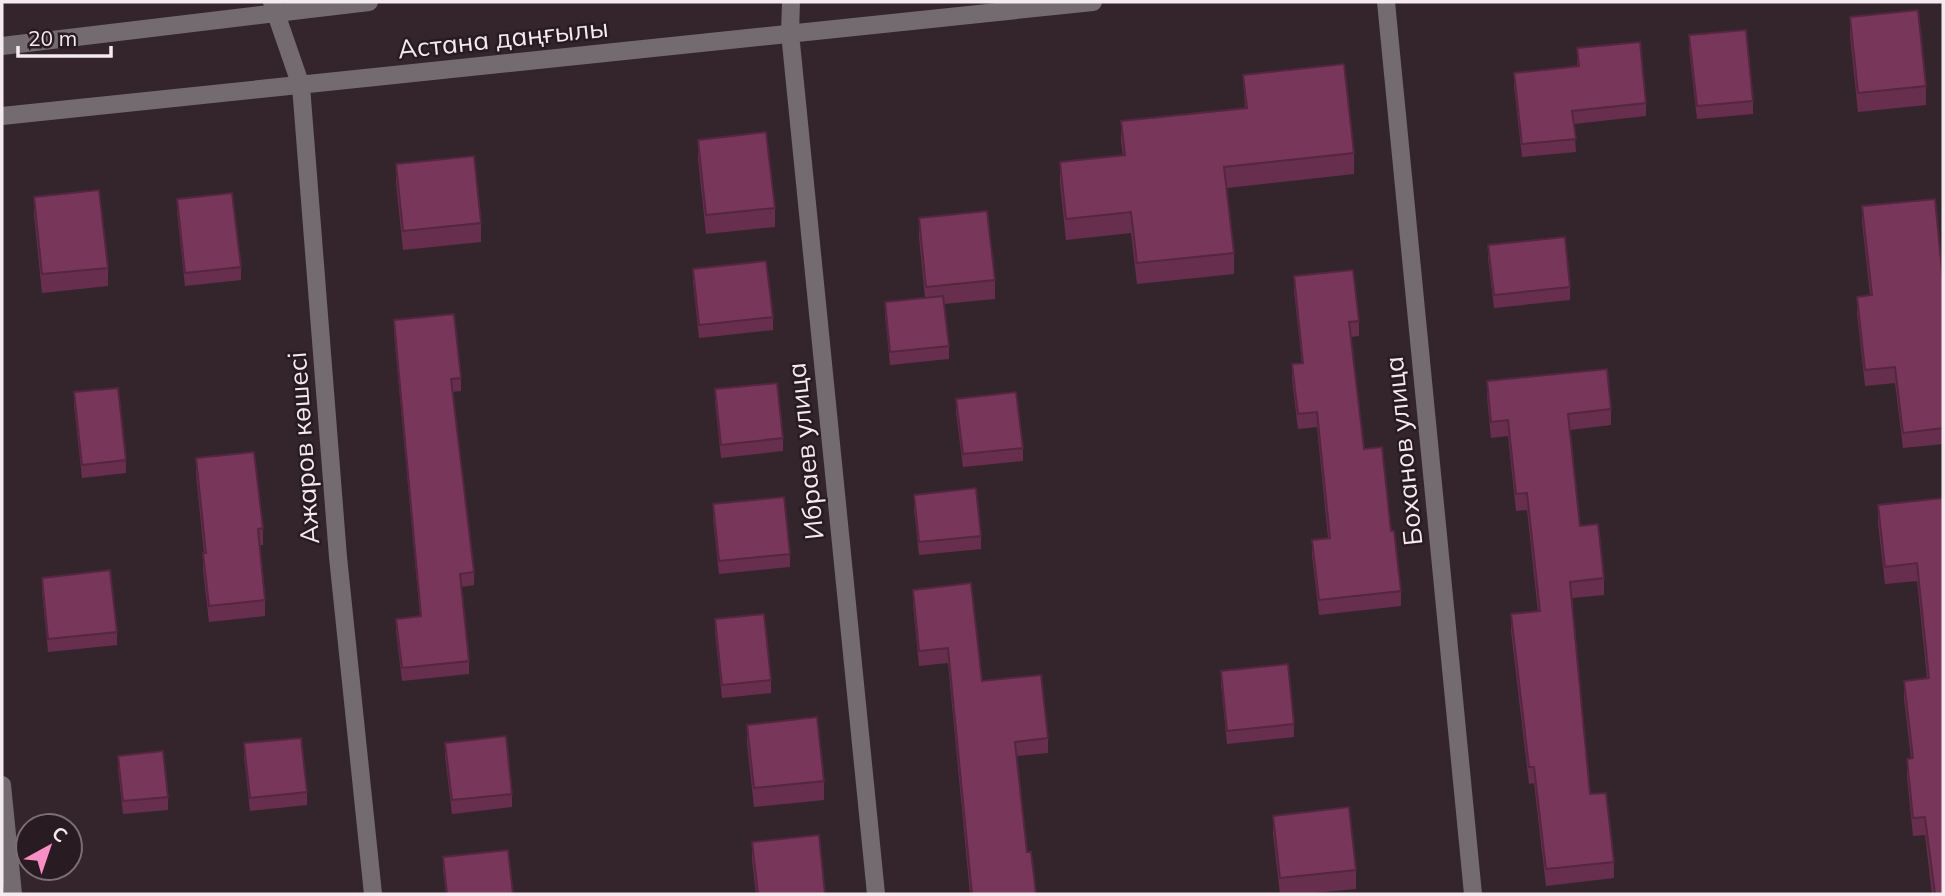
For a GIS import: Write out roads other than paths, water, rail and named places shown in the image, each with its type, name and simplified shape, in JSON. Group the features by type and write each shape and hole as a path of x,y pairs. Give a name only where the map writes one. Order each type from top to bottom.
{"street":[{"path":"2,46 274,7 369,2"},
{"name":"Ибраев улица","path":"791,2 790,33 876,894"},
{"name":"Астана даңғылы","path":"2,116 1093,2"},
{"name":"Боханов улица","path":"1386,2 1473,894"},
{"name":"Ажаров көшесі","path":"274,7 301,86 337,543 373,894"},
{"path":"2,785 13,894"}]}
